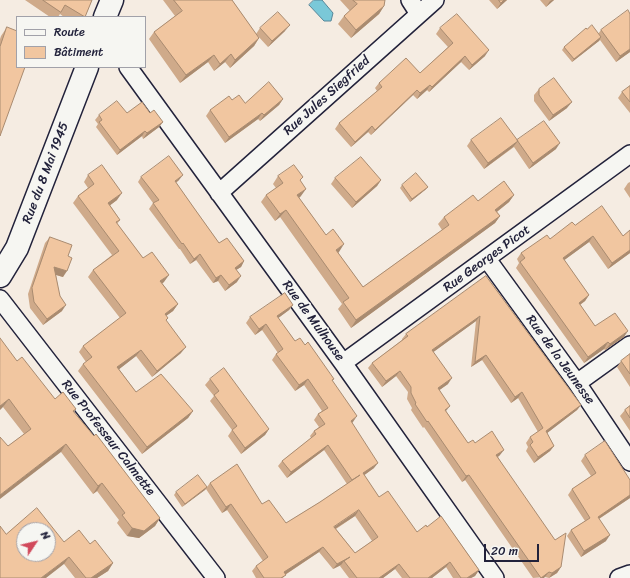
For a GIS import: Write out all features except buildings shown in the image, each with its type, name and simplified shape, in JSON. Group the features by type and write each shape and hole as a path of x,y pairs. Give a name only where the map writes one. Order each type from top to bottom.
{"street":[{"path":"105,16 112,0"},
{"name":"Rue Jules Siegfried","path":"219,193 414,7 435,0"},
{"name":"Rue du 8 Mai 1945","path":"0,276 17,248 87,68"},
{"name":"Rue de Mulhouse","path":"129,68 343,363 495,578"},
{"name":"Rue Georges Picot","path":"343,363 630,154"},
{"name":"Rue de la Jeunesse","path":"487,259 577,383 630,462"},
{"name":"Rue Professeur Calmette","path":"0,298 216,578"},
{"path":"577,383 630,345"},
{"path":"619,578 630,574"}],"water":[{"path":"314,0 322,0 333,13 331,21 324,21 309,5"}]}
